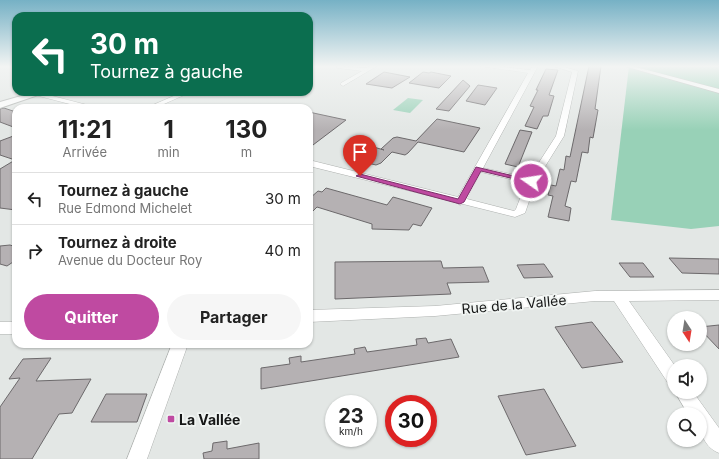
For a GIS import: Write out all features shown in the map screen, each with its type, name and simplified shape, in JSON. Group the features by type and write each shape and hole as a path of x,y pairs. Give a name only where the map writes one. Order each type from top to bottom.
{"street":[{"path":"460,202 523,87"},
{"path":"313,164 460,202 515,214 522,211 531,181 560,136 571,87"},
{"path":"706,87 719,91"},
{"path":"0,105 30,96"},
{"path":"51,96 79,104"},
{"path":"159,104 178,96"},
{"path":"478,169 531,181"},
{"name":"Rue de la Vallée","path":"313,316 435,311 595,296 719,296"},
{"path":"618,296 667,368"},
{"path":"0,328 12,328"},
{"path":"137,459 179,348"},
{"path":"707,427 719,444"}],"green space":[{"path":"626,87 719,87 719,226 691,229 611,220"},
{"path":"408,98 423,100 410,113 393,110"}],"building":[{"path":"456,87 469,87 449,111 436,109"},
{"path":"476,87 497,88 485,105 466,101"},
{"path":"537,87 552,87 549,95 554,96 548,116 543,116 537,129 525,126 534,107 530,106 538,90 536,90"},
{"path":"585,87 598,87 595,109 598,110 593,138 590,137 588,153 582,152 576,182 571,181 565,206 571,208 569,221 548,217 553,196 548,195 551,185 556,186 560,169 564,170 566,156 570,157"},
{"path":"4,108 12,111 12,126 0,122 0,109"},
{"path":"313,113 346,120 313,145"},
{"path":"437,119 480,128 464,152 418,142 405,155 392,152 381,163 376,165 355,160 357,157 355,157 365,148 370,146 384,150 381,149 393,138 397,137 416,141"},
{"path":"520,130 532,132 518,167 505,164"},
{"path":"12,136 12,159 0,155 0,141"},
{"path":"12,162 12,210 0,208 0,169"},
{"path":"326,188 387,205 393,197 432,208 421,226 413,224 409,230 372,229 372,224 317,207 313,211 313,195 318,191 322,192"},
{"path":"0,246 12,246 12,263 7,266 0,264"},
{"path":"669,258 719,259 719,274 682,273"},
{"path":"441,261 443,268 483,267 489,282 447,283 451,294 335,299 335,262"},
{"path":"619,263 643,263 654,277 630,277"},
{"path":"544,264 553,277 524,278 517,265"},
{"path":"592,322 623,362 582,368 555,327"},
{"path":"719,325 719,349 707,336 707,326"},
{"path":"426,338 428,343 451,339 459,357 261,389 261,368 290,364 289,358 301,356 301,362 355,354 354,349 365,347 367,352 417,345 416,339"},
{"path":"51,358 36,381 91,379 72,413 59,414 32,459 0,459 0,407 20,378 9,379 23,359"},
{"path":"544,389 576,446 526,455 498,396"},
{"path":"106,394 147,394 137,422 91,422"},
{"path":"227,441 227,449 259,443 259,459 204,459 203,453 212,451 213,443"}],"place":[{"name":"La Vallée","path":"171,419"}],"route":[{"path":"360,176 460,202 478,169 531,181"}]}
